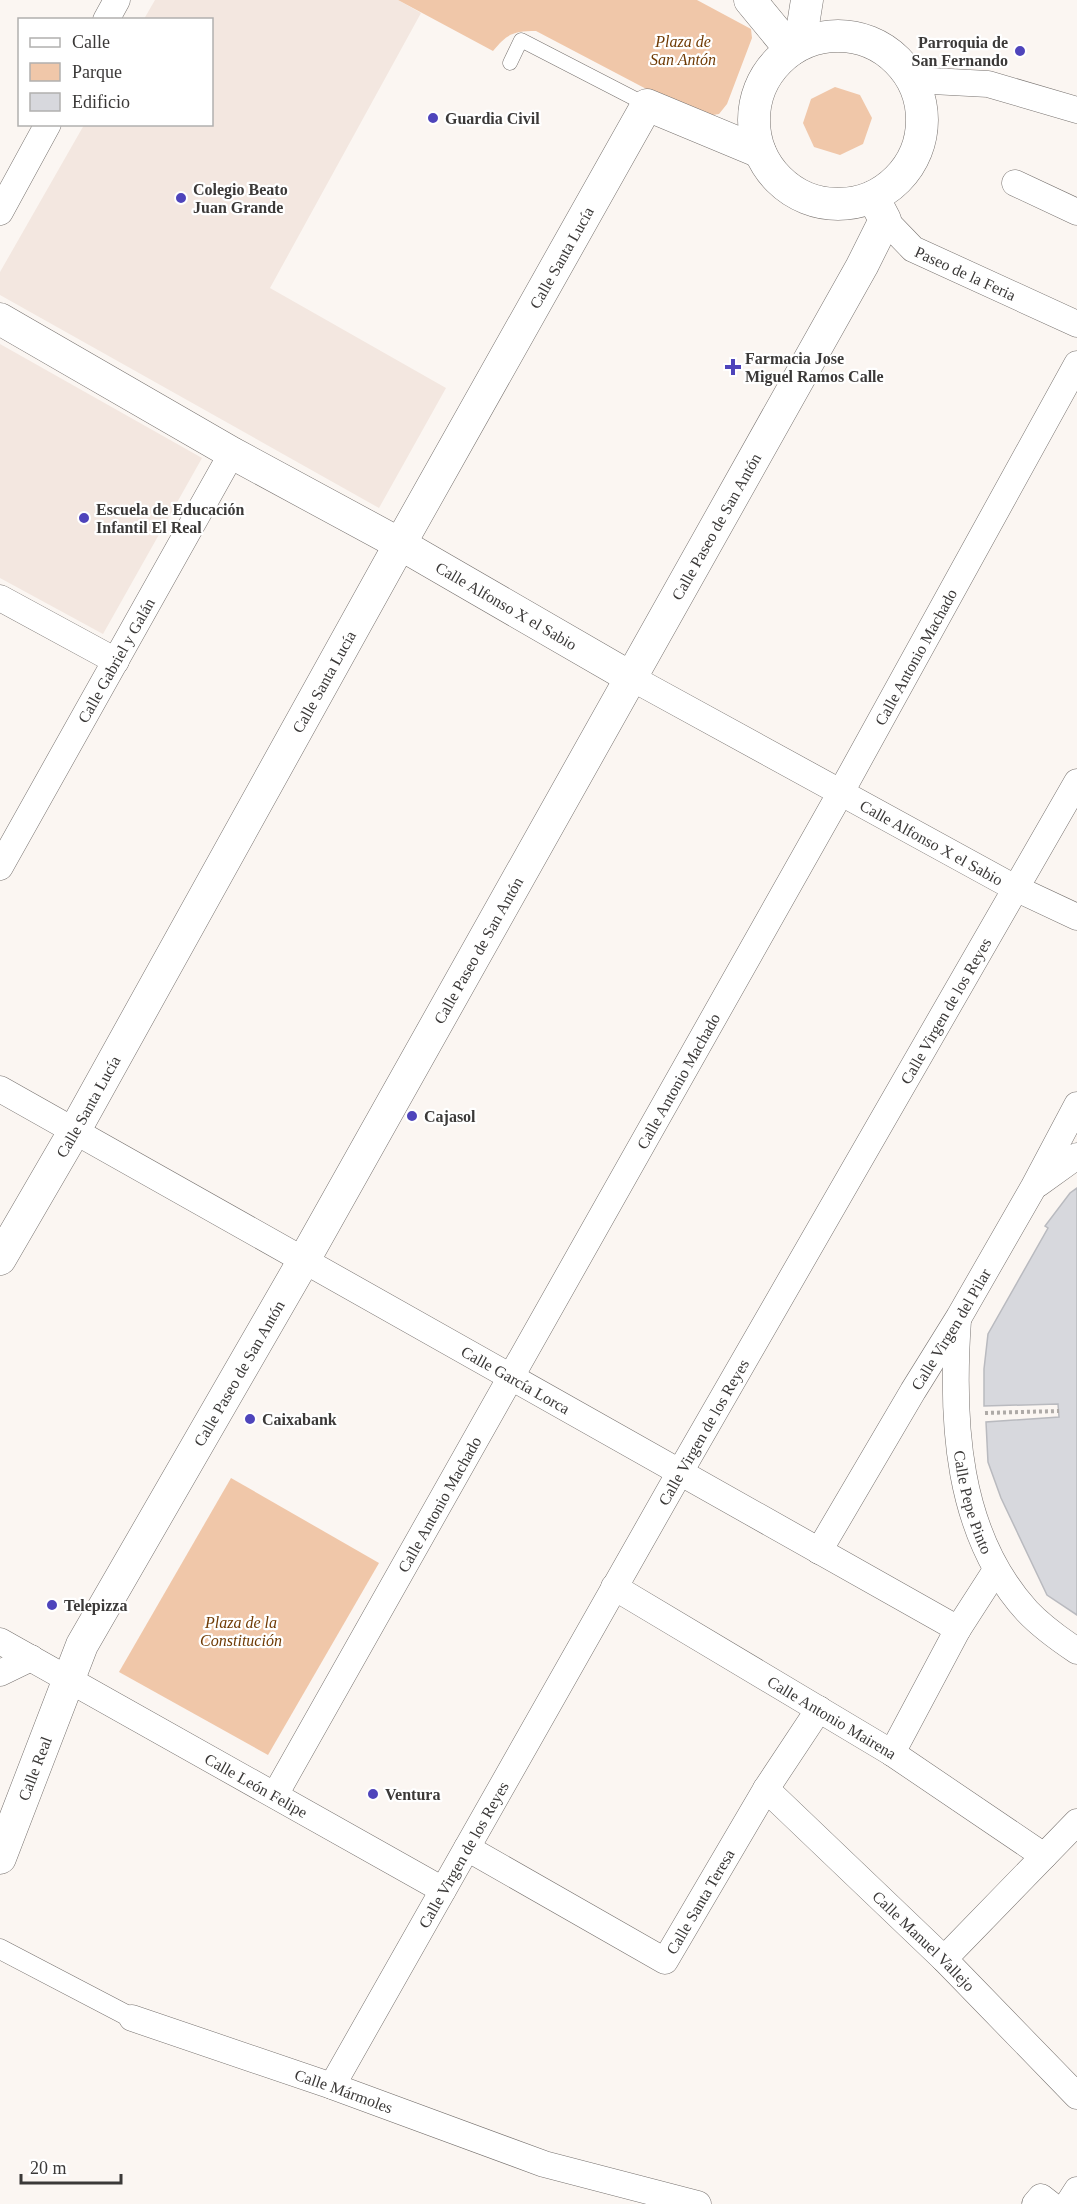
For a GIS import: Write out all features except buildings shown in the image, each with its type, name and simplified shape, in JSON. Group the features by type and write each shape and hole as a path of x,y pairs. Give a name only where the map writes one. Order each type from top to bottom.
{"street":[{"path":"107,18 117,0"},
{"path":"750,0 795,47"},
{"path":"795,47 807,0"},
{"path":"851,36 876,44 897,59 913,80 922,106 922,134 914,160 896,182 879,209 820,203 794,193 774,175 760,152 753,124 757,96 770,70 795,47 825,37 851,36"},
{"path":"913,80 988,84 1077,110"},
{"path":"647,105 760,152"},
{"name":"Calle Santa Lucía","path":"0,1259 75,1130 647,105"},
{"path":"0,212 47,126"},
{"path":"1015,183 1077,212"},
{"name":"Paseo de la Feria","path":"879,209 913,249 1077,324"},
{"name":"Calle Paseo de San Antón","path":"69,1680 81,1645 304,1260 857,276 879,209"},
{"name":"Calle Alfonso X el Sabio","path":"0,319 232,453 400,544 630,677 1015,888 1077,917"},
{"name":"Calle Antonio Machado","path":"275,1795 841,792 1077,363"},
{"name":"Calle Gabriel y Galán","path":"0,867 232,453"},
{"path":"0,598 116,661"},
{"name":"Calle Virgen de los Reyes","path":"332,2086 614,1587 1077,782"},
{"name":"Calle García Lorca","path":"0,1089 958,1629"},
{"name":"Calle Virgen del Pilar","path":"819,1551 959,1317 1033,1188 1077,1105"},
{"path":"1033,1188 1077,1156"},
{"name":"Calle Pepe Pinto","path":"959,1317 955,1365 956,1413 966,1488 983,1544 996,1570 1028,1612 1047,1630 1077,1651"},
{"path":"892,1753 958,1629 996,1570"},
{"name":"Calle Antonio Mairena","path":"614,1587 892,1753 1044,1856"},
{"name":"Calle León Felipe","path":"0,1641 443,1890"},
{"path":"0,1673 31,1658"},
{"name":"Calle Real","path":"0,1858 69,1680"},
{"name":"Calle Santa Teresa","path":"467,1848 665,1961 766,1790 819,1708"},
{"name":"Calle Manuel Vallejo","path":"766,1790 944,1959 1077,2096"},
{"path":"944,1959 1077,1822"},
{"name":"Calle Mármoles","path":"0,1949 132,2018 332,2086 544,2164 699,2204"},
{"path":"1068,2204 1077,2190"},
{"path":"1035,2204 1041,2197 1050,2204"}],"lane":[{"path":"510,63 521,40 647,105"}],"path":[{"path":"956,1413 1059,1411"}],"shaded area":[{"name":"Colegio Beato Juan Grande","path":"155,0 398,0 421,13 270,288 446,388 379,508 0,295 0,272 83,126 213,126 213,18 145,18"},
{"name":"Escuela de Educación Infantil El Real","path":"0,344 202,458 103,634 0,578"}],"green space":[{"name":"Plaza de San Antón","path":"398,0 697,0 751,29 752,38 727,104 719,114 707,116 673,103 536,31 511,35 493,51"},
{"path":"835,87 860,95 872,118 863,144 840,155 814,147 803,123 811,99"},
{"name":"Plaza de la Constitución","path":"231,1478 379,1563 268,1755 119,1672"}],"place":[{"name":"Parroquia de San Fernando","path":"1020,51"},
{"name":"Guardia Civil","path":"433,118"},
{"name":"Colegio Beato Juan Grande","path":"181,198"},
{"name":"Farmacia Jose Miguel Ramos Calle","path":"733,367"},
{"name":"Escuela de Educación Infantil El Real","path":"84,518"},
{"name":"Cajasol","path":"412,1116"},
{"name":"Caixabank","path":"250,1419"},
{"name":"Telepizza","path":"52,1605"},
{"name":"Ventura","path":"373,1794"}]}
